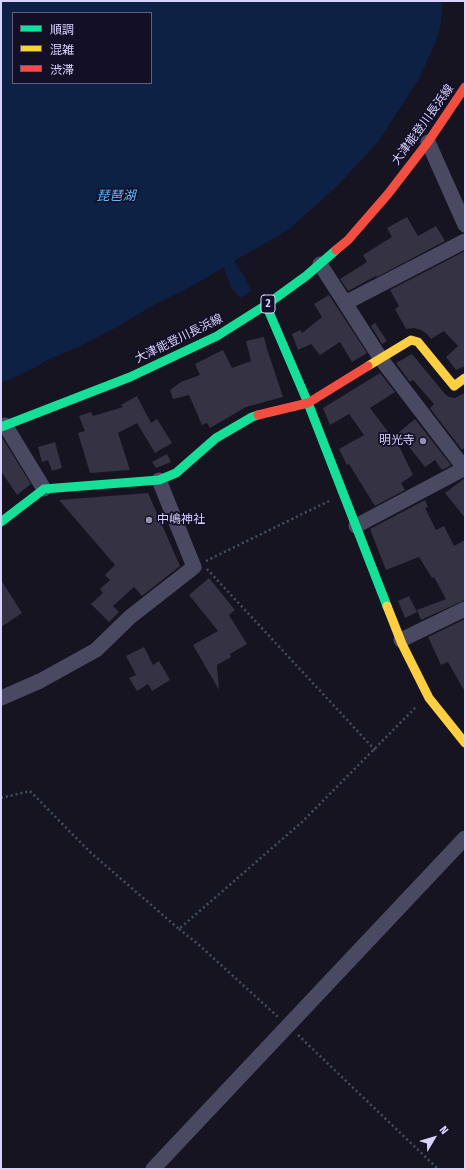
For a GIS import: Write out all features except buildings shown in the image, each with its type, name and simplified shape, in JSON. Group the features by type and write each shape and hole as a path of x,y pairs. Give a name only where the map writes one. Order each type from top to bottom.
{"street":[{"name":"大津能登川長浜線","path":"3,426 130,377 217,336 266,305 306,276 348,240 388,194 428,142 465,87"},
{"path":"428,142 465,225"},
{"path":"345,303 465,241"},
{"path":"320,264 381,359 465,468 356,526"},
{"path":"266,305 308,403 401,640 429,698 465,743"},
{"path":"1,522 44,489 159,480 176,473 216,438 252,417 308,403 411,340 418,342 454,386 465,378"},
{"path":"3,426 44,489"},
{"path":"1,698 40,681 96,650 130,617 194,567 159,480"},
{"path":"401,640 465,609"},
{"path":"153,1169 465,838"}],"path":[{"path":"344,494 202,563 376,750"},
{"path":"179,929 302,822 376,750 418,706 429,698"},
{"path":"1,798 30,791 90,852 198,944 288,1026 438,1169"}],"water":[{"name":"琵琶湖","path":"1,1 442,1 441,23 436,41 420,77 378,142 335,188 288,230 234,261 245,277 251,291 240,298 231,287 224,267 113,329 80,346 45,361 34,368 1,383"}],"traffic: fast":[{"path":"1,427 130,377 217,336 266,305 306,276 336,250"},
{"path":"266,305 308,403 387,606"},
{"path":"1,522 44,489 159,480 176,473 216,438 258,415"}],"traffic: slow":[{"path":"368,366 411,340 418,342 454,386 465,378"},
{"path":"387,606 402,644 429,698 465,743"}],"traffic: jam":[{"path":"336,250 348,240 388,194 428,142 465,87"},
{"path":"258,415 308,403 368,366"}],"place":[{"name":"明光寺","path":"423,441"},
{"name":"中嶋神社","path":"149,520"}]}
